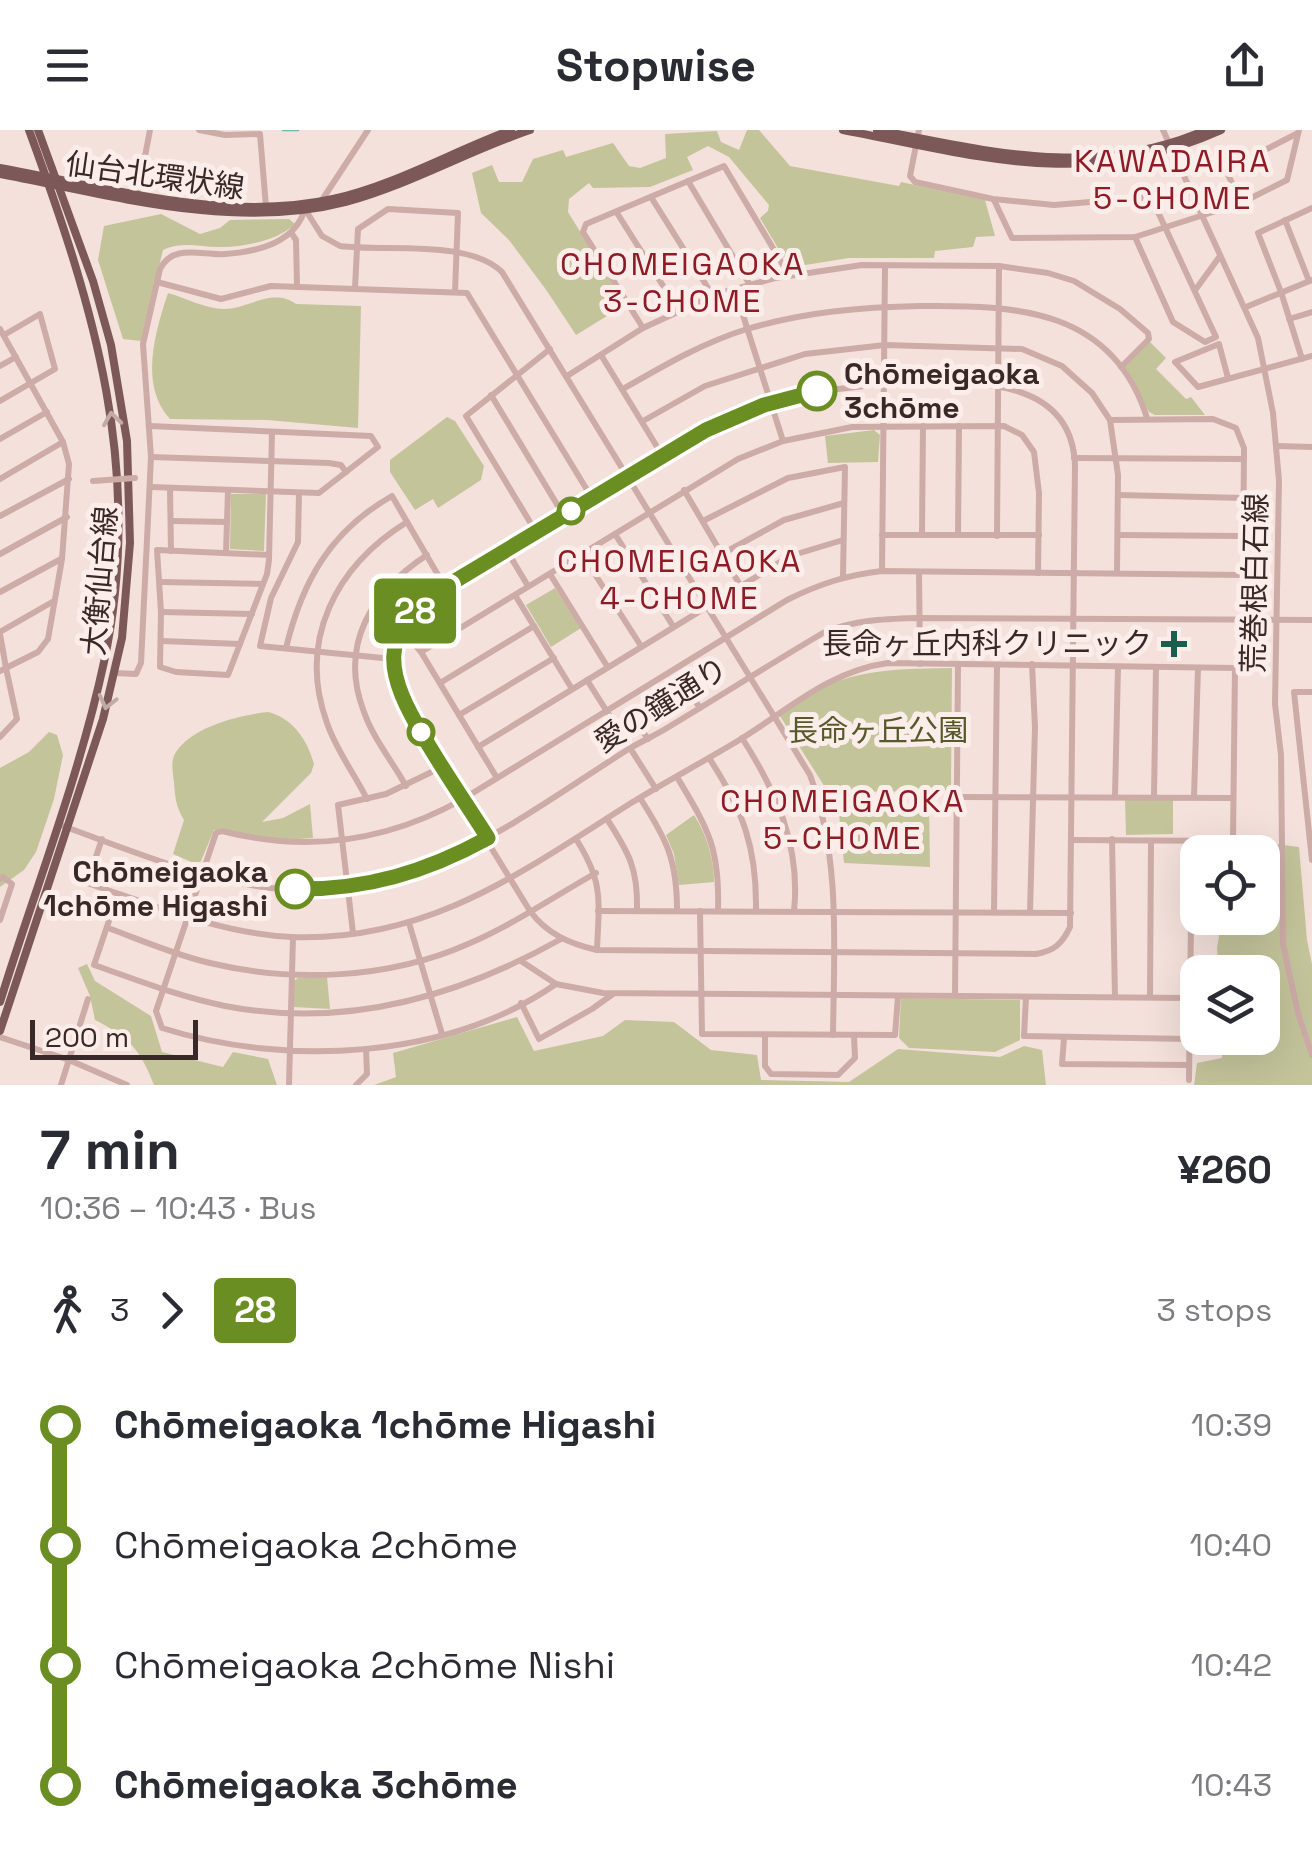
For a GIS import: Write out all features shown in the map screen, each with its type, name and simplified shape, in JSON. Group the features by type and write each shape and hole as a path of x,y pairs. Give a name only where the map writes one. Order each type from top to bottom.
{"main road":[{"name":"大衡仙台線","path":"0,1002 114,673 125,613 130,543 124,423 105,323 52,180 29,130"},
{"name":"大衡仙台線","path":"0,1034 63,826 105,659 113,610 119,512 116,442 106,375 38,130"},
{"name":"仙台北環状線","path":"322,204 379,184 485,135 511,130"},
{"name":"仙台北環状線","path":"0,171 227,213 303,208 375,192 530,130"},
{"path":"842,130 917,137"},
{"path":"876,130 917,137 1001,161 1058,166 1108,163 1220,130"},
{"path":"1170,147 1206,130"},
{"name":"仙台北環状線","path":"137,196 202,205 303,208"}],"street":[{"path":"137,196 150,130"},
{"path":"199,130 260,134 266,207"},
{"path":"322,204 368,130"},
{"name":"荒巻根白石線","path":"1163,130 1246,307 1265,368 1278,446 1275,704 1281,755 1283,944 1312,1055"},
{"path":"993,199 1012,238 1135,237 1241,203 1287,180 1299,131"},
{"path":"1241,203 1226,170 1299,131"},
{"path":"917,137 912,181 993,199 1065,206 1148,196 1156,203 1216,337 1206,342 1173,322 1135,237"},
{"path":"643,328 583,232 586,224 724,166 788,275"},
{"path":"688,182 750,285"},
{"path":"651,197 713,296"},
{"path":"114,673 136,674 142,663 152,456 143,344 164,262 176,253 227,254 279,242 292,234 303,208 330,243 480,256 502,272 810,775 822,807 832,862 833,1036"},
{"path":"1302,359 1258,233 1312,208"},
{"path":"354,288 358,230 388,209 422,210 458,213 455,292"},
{"path":"617,213 678,311"},
{"path":"1246,307 1311,280 1285,220"},
{"path":"292,234 296,240 296,287"},
{"path":"1196,290 1220,256"},
{"path":"882,571 886,266"},
{"path":"567,376 643,328 713,296 788,275 842,267 886,266 1024,267 1074,281 1148,333 1144,348 1121,367"},
{"path":"997,536 999,266"},
{"path":"156,282 221,300 271,286 467,292 592,498"},
{"path":"734,290 783,441"},
{"path":"623,389 693,350 748,329 818,312 884,307 1000,307 1051,318 1082,333 1121,367 1147,418"},
{"path":"1290,318 1312,312"},
{"path":"0,401 32,384 56,369 40,314 1,331 32,384 64,442 69,478 67,517 48,638 38,652 3,670"},
{"path":"643,421 706,386 760,366 826,350 884,344 1022,349 1062,366 1092,393 1110,420 1117,458 1118,572"},
{"path":"1228,378 1220,344 1174,362 1198,387 1312,356"},
{"path":"536,532 466,416 550,349"},
{"path":"600,356 662,455"},
{"path":"0,366 16,357"},
{"path":"882,384 997,385 1034,396 1052,410 1063,425 1074,458 1072,840 1070,914 1065,938 1048,952 597,950 562,939 537,921 400,696 393,659 402,630 416,609 445,587 724,420 812,392 882,384"},
{"path":"492,395 564,516"},
{"path":"0,439 47,412"},
{"path":"556,984 521,1004 442,1034 366,1048 288,1051 209,1041 162,1028 156,1012 216,833 222,831 267,842 342,841 407,826 497,778 787,600 843,576 882,571 1243,574 1244,459 1242,439 1236,428 1213,420 1110,420"},
{"path":"93,480 141,478 170,488 319,494 378,447 371,436 150,426"},
{"path":"922,535 923,426"},
{"path":"958,535 960,426"},
{"path":"420,652 738,459 783,441 852,427 997,426 1022,435 1034,452 1038,470 1038,573"},
{"path":"269,555 157,550 160,667 193,674 228,675 263,584 269,555 272,432"},
{"path":"0,478 64,442"},
{"path":"1278,446 1312,447"},
{"path":"152,456 341,465 346,472"},
{"path":"1074,458 1244,459"},
{"path":"703,521 765,488 825,468 845,467 843,576"},
{"path":"0,516 69,478"},
{"path":"170,488 171,551"},
{"path":"684,490 740,585"},
{"path":"226,552 228,491"},
{"path":"300,493 298,542 270,598 260,646 393,659"},
{"path":"1118,495 1244,498"},
{"path":"286,648 303,591 328,548 360,516 392,496 445,587"},
{"path":"722,554 784,520 844,503"},
{"path":"0,554 67,517"},
{"path":"172,521 227,522"},
{"path":"367,799 325,719 318,682 319,652 330,604 344,578 372,545 407,522"},
{"path":"615,534 673,626"},
{"path":"1118,534 1244,536"},
{"path":"882,535 1039,535"},
{"path":"478,747 790,556 843,540"},
{"path":"507,551 528,586"},
{"path":"582,554 641,646"},
{"path":"406,786 364,712 358,694 356,656 372,604 398,575 427,555"},
{"path":"0,592 62,559"},
{"path":"920,572 920,664"},
{"path":"550,574 608,666"},
{"path":"159,582 263,584"},
{"path":"514,594 572,689"},
{"path":"0,736 18,719 3,670 0,633 55,601"},
{"path":"161,612 252,614"},
{"name":"愛の鐘通り","path":"63,826 250,885 283,889 347,887 402,878 488,838 628,749 841,625 879,618 1312,620"},
{"path":"440,684 534,626"},
{"path":"402,630 420,652 497,778"},
{"path":"161,642 240,644"},
{"path":"458,715 554,658"},
{"path":"102,839 87,883 188,916 293,937 353,933 409,923 488,892 842,674 863,666 920,664 1235,668 1232,835"},
{"path":"1030,912 1035,697 1032,664"},
{"path":"955,995 958,666"},
{"path":"994,912 996,666"},
{"path":"1115,796 1118,666"},
{"path":"1154,796 1156,667"},
{"path":"1194,797 1198,668"},
{"path":"587,680 656,789"},
{"path":"648,739 634,714 680,685 685,686 700,708"},
{"path":"1312,692 1294,692 1312,860"},
{"path":"742,738 760,766 787,828 796,872 794,911"},
{"path":"709,758 748,830 756,872 756,910"},
{"path":"353,933 338,805 406,786 442,767"},
{"path":"677,778 706,822 718,866 718,910"},
{"path":"958,797 1232,798"},
{"path":"640,798 672,853 677,910"},
{"path":"607,819 631,856 636,872 637,909"},
{"path":"576,839 596,874 597,950"},
{"path":"1112,839 1114,998"},
{"path":"1072,840 1180,841"},
{"path":"1150,841 1150,997"},
{"path":"108,928 207,962 292,976 357,972 421,960 465,946 596,874"},
{"path":"0,878 12,884 0,920"},
{"path":"118,894 94,966 227,1006 344,1012 432,996 521,961 562,939"},
{"path":"598,911 1070,914"},
{"path":"700,911 702,1034 896,1035 898,996"},
{"path":"409,923 442,1034"},
{"path":"288,1085 293,937"},
{"path":"521,961 556,984 614,993 1180,998"},
{"path":"521,1004 539,1039 614,993"},
{"path":"1026,997 1024,1036 1180,1039"},
{"path":"61,1085 88,999"},
{"path":"0,1034 127,1085"},
{"path":"766,1036 765,1066 771,1074 838,1074 855,1058 854,1036"},
{"path":"1064,1038 1062,1064 1189,1065"},
{"path":"356,1085 367,1074 366,1048"},
{"path":"1189,1055 1189,1080"}],"green space":[{"path":"747,130 759,130 790,166 899,186 901,182 985,200 995,236 976,237 973,247 935,251 934,258 849,258 793,267 788,265 760,218 769,205 729,157 708,146 687,157 693,170 650,187 593,188 589,183 569,199 568,212 625,305 576,335 509,240 481,213 472,173 492,165 499,182 522,182 533,159 563,150 566,157 613,143 629,166 640,168 666,158 665,134 717,131 721,142 739,150"},
{"path":"161,214 200,234 220,228 230,220 289,219 295,224 270,239 249,244 184,245 163,250 141,341 123,339 98,260 104,226"},
{"path":"168,293 224,309 269,298 296,304 361,306 358,428 267,420 170,419 160,406 152,375 158,325"},
{"path":"1149,341 1166,358 1156,369 1186,399 1191,397 1205,415 1149,412 1124,367"},
{"path":"447,417 455,421 484,466 481,480 438,508 433,499 415,510 390,472 390,460"},
{"path":"874,430 880,435 878,462 828,463 825,436"},
{"path":"231,494 266,494 264,551 230,549"},
{"path":"555,588 581,628 551,647 526,605"},
{"name":"長命ヶ丘公園","path":"952,668 951,791 828,792 780,716 800,700 840,680 882,671"},
{"path":"268,712 285,719 298,732 314,764 311,773 262,822 283,818 310,804 313,838 285,840 214,830 201,861 196,864 173,854 184,820 175,793 172,763 176,752 205,729"},
{"path":"49,732 57,735 63,755 54,799 36,852 24,870 0,887 0,768 29,752"},
{"path":"1125,799 1173,800 1173,834 1126,835"},
{"path":"838,804 929,806 930,867 844,863"},
{"path":"694,815 709,847 714,882 679,885 666,835"},
{"path":"1280,844 1299,847 1312,964 1312,1085 1194,1085 1197,1063 1222,1055 1280,1055 1280,955 1218,955 1219,935 1280,935"},
{"path":"87,964 95,981 151,1016 162,1052 223,1067 233,1052 268,1059 277,1085 154,1085 132,1046 95,1020 78,968"},
{"path":"327,977 330,1009 293,1007 293,982 298,978"},
{"path":"901,998 1020,1000 1020,1040 995,1052 909,1048 899,1038"},
{"path":"517,1017 534,1051 603,1036 625,1020 674,1022 711,1050 757,1055 761,1080 849,1082 898,1049 1000,1057 1024,1046 1042,1050 1046,1085 374,1085 396,1077 393,1053"}],"waterway":[{"path":"283,130 298,130"}],"bus line":[{"name":"28","path":"295,889 348,887 402,878 488,838 406,709 396,685 393,659 397,643 404,624 416,609 445,587 724,420 817,391"}],"place":[{"name":"Chōmeigaoka 3chōme","path":"817,391"},
{"name":"長命ヶ丘内科クリニック","path":"1174,644"},
{"name":"Chōmeigaoka 1chōme Higashi","path":"295,889"}],"district":[{"name":"KAWADAIRA 5-CHOME","path":"1173,180"},
{"name":"CHOMEIGAOKA 3-CHOME","path":"683,282"},
{"name":"CHOMEIGAOKA 4-CHOME","path":"680,580"},
{"name":"CHOMEIGAOKA 5-CHOME","path":"843,820"}]}
